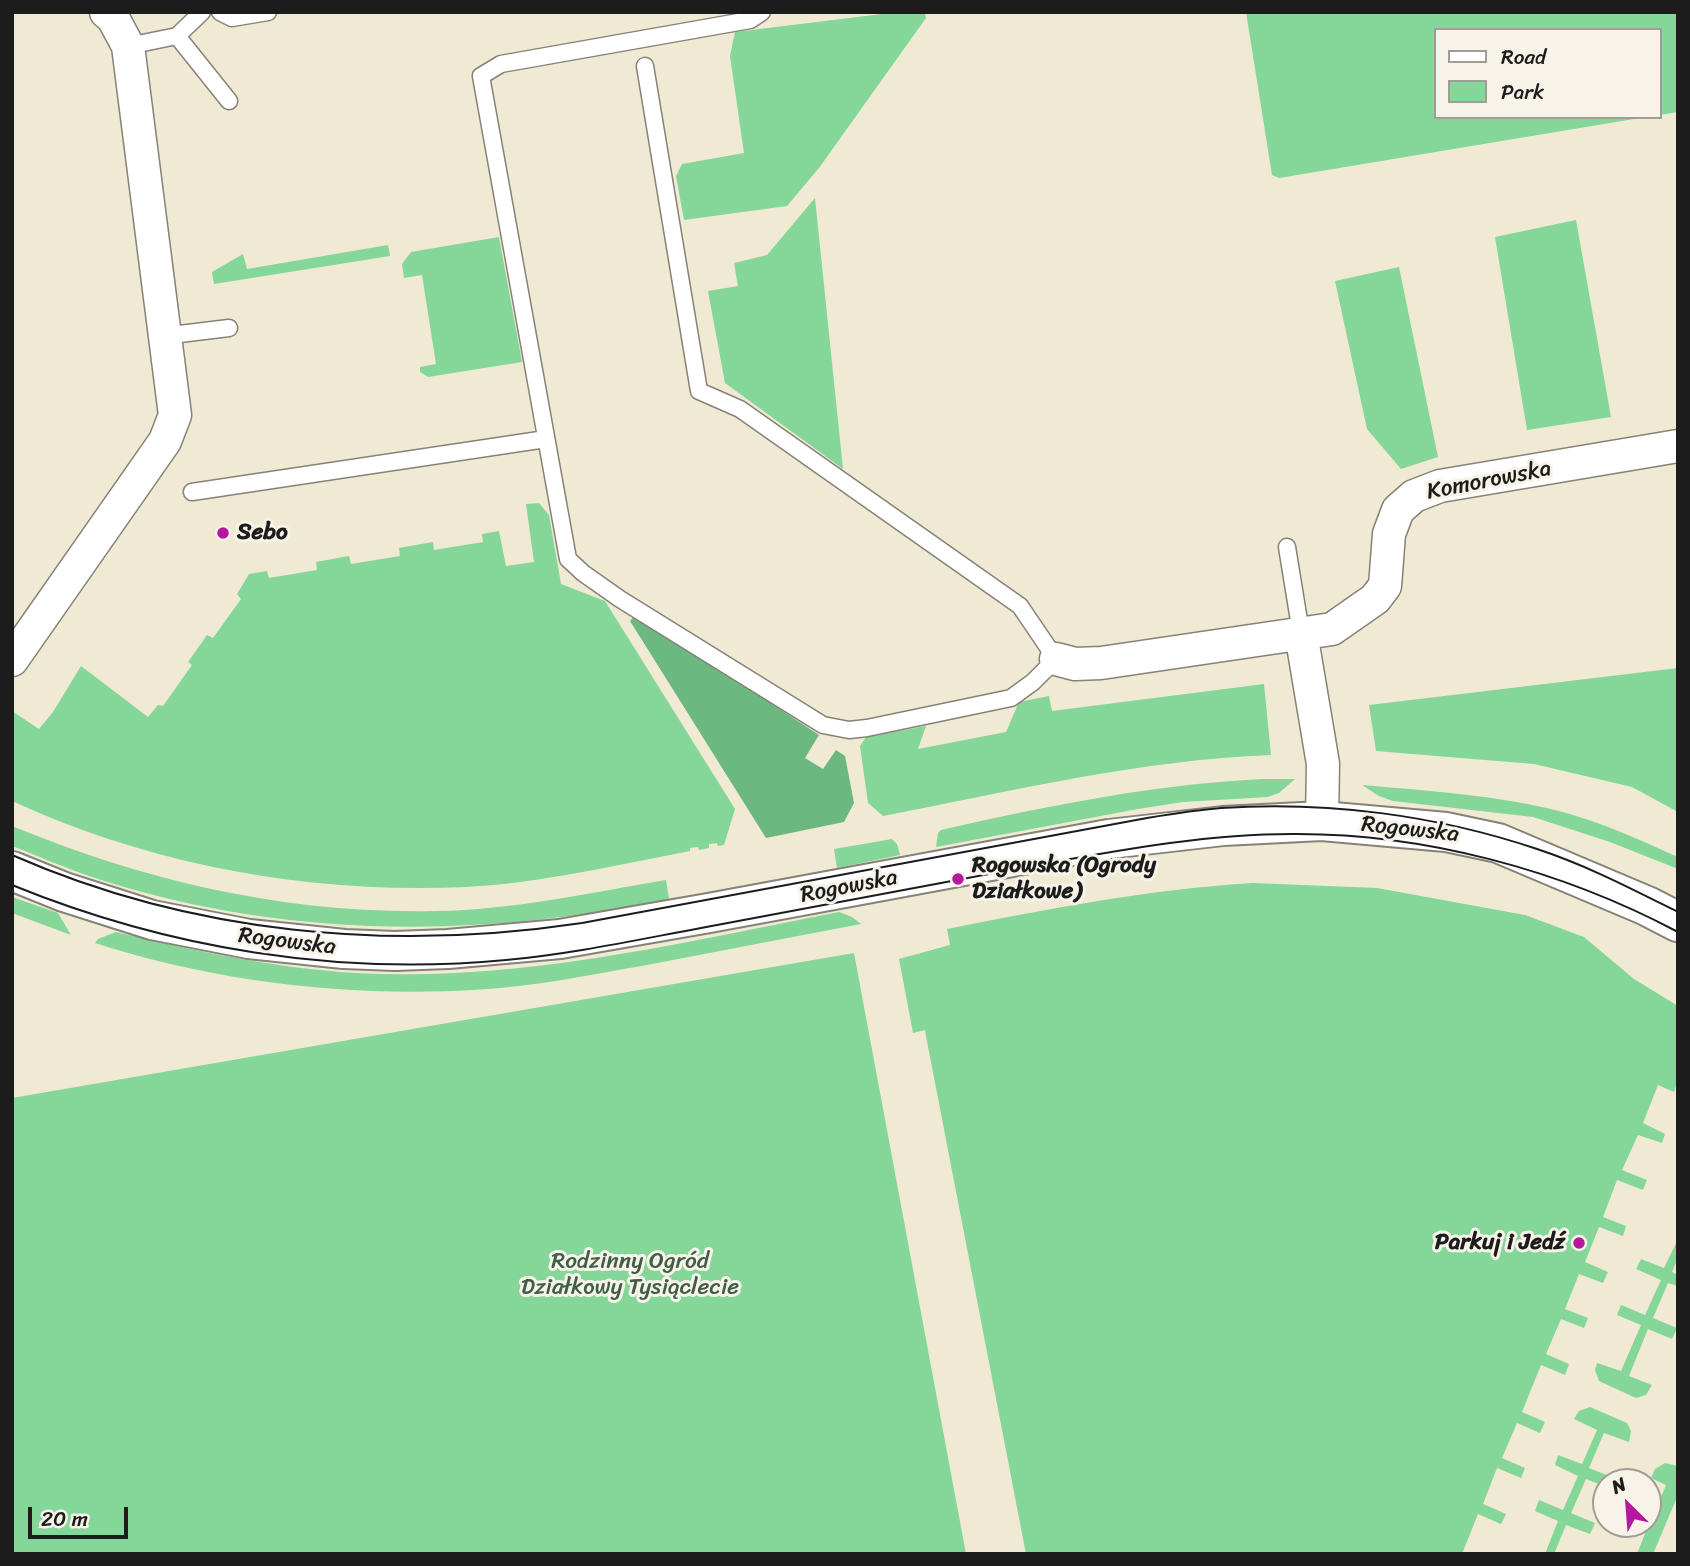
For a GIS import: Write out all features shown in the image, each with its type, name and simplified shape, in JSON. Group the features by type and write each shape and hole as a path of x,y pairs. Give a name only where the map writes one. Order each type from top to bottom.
{"street":[{"path":"12,660 165,441 174,415 128,46 113,18 106,12"},
{"name":"Komorowska","path":"1056,659 1075,664 1101,663 1332,629 1375,599 1385,586 1392,522 1398,510 1414,496 1440,486 1678,446"},
{"path":"1300,634 1323,764 1322,821"},
{"name":"Rogowska","path":"12,870 64,892 152,920 249,939 344,949 448,950 561,939 1109,839 1223,826 1322,821 1446,832 1498,843 1647,906 1678,922"}],"lane":[{"path":"128,46 177,36 202,12"},
{"path":"220,12 232,19 268,12"},
{"path":"645,66 699,391 740,409 1020,606 1056,659 1034,682 1011,698 849,730 823,725 620,599 568,559 481,76 501,64 750,20 762,12"},
{"path":"177,36 229,101"},
{"path":"163,336 229,328"},
{"path":"192,492 545,439"},
{"path":"1287,547 1300,634"}],"green space":[{"path":"898,12 925,12 926,18 819,168 787,206 684,220 676,176 682,164 744,153 730,56 735,32"},
{"path":"1246,12 1678,12 1678,112 1662,115 1662,28 1434,28 1434,119 1634,119 1279,178 1272,175"},
{"path":"815,198 843,469 725,383 708,291 738,286 734,263 767,255"},
{"path":"1576,220 1611,417 1527,430 1495,237"},
{"path":"499,237 522,362 428,377 420,372 420,367 436,364 422,275 404,278 402,264 411,252"},
{"path":"388,245 390,256 214,284 212,272 243,254 247,269"},
{"path":"1399,267 1438,457 1401,469 1367,429 1335,281"},
{"path":"539,503 549,515 561,584 605,601 735,809 724,845 709,844 709,848 699,850 698,847 690,848 690,851 550,878 494,885 408,888 350,886 234,871 177,859 65,824 12,801 12,711 39,729 53,712 81,666 148,717 158,705 163,706 192,665 188,662 207,635 213,638 241,599 237,594 249,574 267,571 269,578 317,570 316,562 349,556 351,564 400,556 399,548 433,542 434,550 483,542 482,534 499,531 506,566 534,562 526,504"},
{"path":"636,614 819,735 805,758 823,769 836,750 845,756 854,803 844,822 766,838 630,621"},
{"path":"1678,668 1678,812 1632,787 1534,764 1376,751 1369,705"},
{"path":"1264,684 1271,755 1125,770 883,816 868,803 860,746 866,737 926,726 918,749 1006,732 1019,702 1049,696 1052,711"},
{"path":"1263,779 1295,779 1279,793 1268,797 1183,802 936,847 941,830 1021,813 1142,791"},
{"path":"1362,785 1489,798 1563,812 1678,857 1678,869 1610,842 1533,817 1393,801"},
{"path":"12,826 63,846 167,878 219,891 326,907 380,911 493,908 666,880 669,899 597,912 452,926 307,922 234,912 163,897 92,877 12,846"},
{"path":"892,839 897,844 900,855 837,868 834,849"},
{"path":"1253,883 1377,888 1525,915 1584,937 1634,979 1678,1006 1677,1082 1674,1092 1658,1085 1643,1123 1665,1134 1662,1143 1638,1135 1622,1170 1647,1180 1643,1190 1617,1180 1603,1217 1626,1226 1623,1236 1599,1227 1585,1262 1608,1272 1603,1283 1579,1274 1565,1309 1588,1318 1584,1328 1561,1319 1546,1354 1569,1364 1565,1375 1541,1365 1522,1412 1545,1422 1540,1433 1517,1423 1502,1458 1525,1468 1521,1478 1497,1468 1483,1504 1506,1514 1501,1524 1478,1514 1462,1554 1026,1554 925,1030 913,1033 899,959 950,945 947,929 1138,895"},
{"path":"12,897 58,913 71,935 12,913"},
{"path":"839,912 861,924 582,977 517,986 426,992 282,984 187,968 95,943 98,939 116,932 205,952 295,967 356,973 478,972 599,958"},
{"name":"Rodzinny Ogród Działkowy Tysiąclecie","path":"854,953 966,1554 12,1554 12,1098"},
{"path":"1678,1239 1678,1258 1672,1272 1678,1275 1678,1286 1668,1283 1653,1318 1677,1328 1672,1339 1648,1329 1629,1376 1652,1385 1646,1395 1636,1398 1599,1381 1595,1370 1597,1363 1621,1371 1641,1325 1617,1315 1621,1305 1645,1315 1661,1280 1636,1269 1641,1259 1664,1268"},
{"path":"1590,1407 1627,1423 1631,1431 1629,1442 1604,1433 1589,1468 1592,1469 1592,1481 1586,1479 1571,1513 1592,1522 1590,1534 1566,1525 1554,1554 1545,1554 1558,1521 1535,1511 1539,1500 1563,1510 1578,1476 1555,1465 1558,1455 1582,1464 1597,1430 1574,1419 1579,1411"},
{"path":"1665,1463 1678,1466 1678,1495 1662,1533 1662,1495 1666,1485 1662,1483 1662,1468 1657,1468"},
{"path":"1643,1538 1660,1538 1653,1554 1637,1554"}],"tram line":[{"path":"12,855 80,882 150,903 221,919 292,930 437,936 509,932 582,923 1147,818 1221,808 1301,807 1421,819 1499,837 1573,862 1678,912"},
{"path":"12,885 132,926 255,953 380,964 443,964 506,960 580,950 1164,844 1260,835 1342,835 1392,840 1491,859 1587,890 1678,932"}],"place":[{"name":"Sebo","path":"223,533"},
{"name":"Rogowska (Ogrody Działkowe)","path":"958,879"},
{"name":"Parkuj i Jedź","path":"1579,1243"}]}
